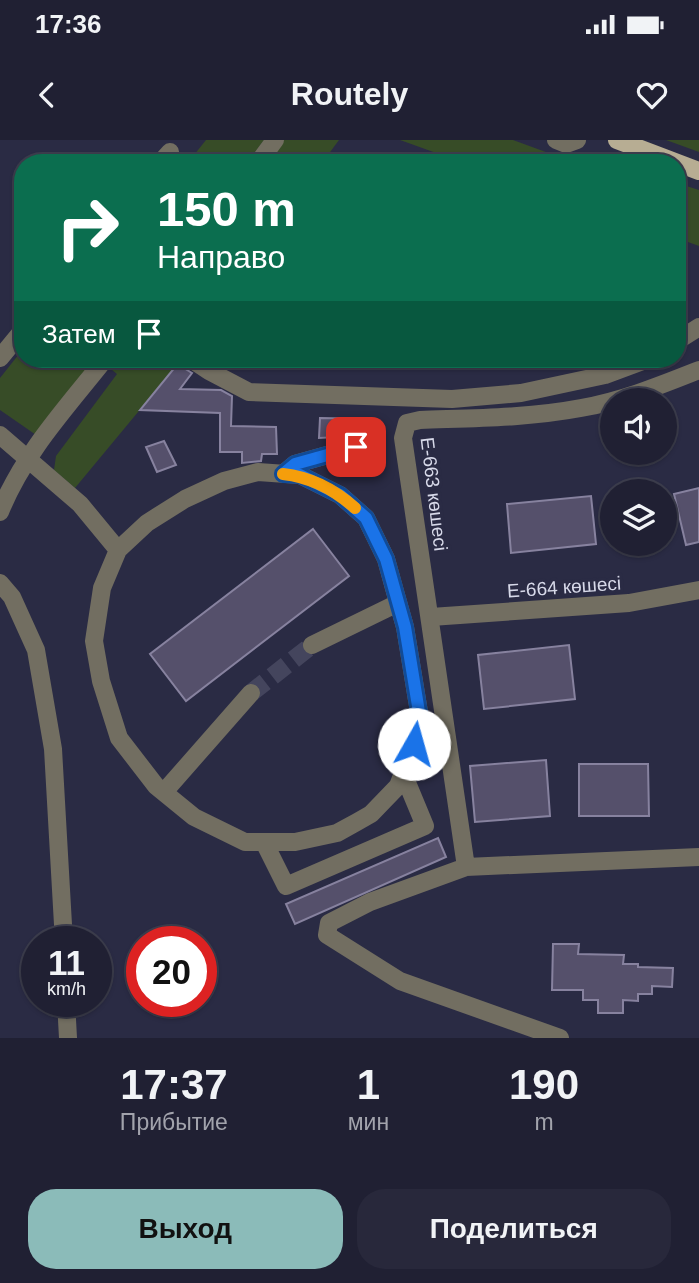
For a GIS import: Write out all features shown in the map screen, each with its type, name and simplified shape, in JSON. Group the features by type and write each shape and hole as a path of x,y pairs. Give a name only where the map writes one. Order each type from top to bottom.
{"main road":[{"path":"617,140 654,154"}],"street":[{"path":"556,140 566,144 577,140"},
{"path":"0,358 14,341"},
{"path":"0,512 9,489 28,460 98,368"},
{"path":"204,368 249,392 452,399 533,390 605,375 624,368"},
{"name":"Е-663 көшесі","path":"466,867 403,438 407,423 420,420 520,417 583,408 644,392 699,370"},
{"path":"0,435 80,504 118,550"},
{"path":"283,474 295,464 356,447"},
{"path":"258,472 283,474 300,475 340,495 366,518 386,559 405,627 419,712 414,744 398,786 371,814 337,833 295,842 244,842 194,817 163,792 119,738 101,681 94,641 102,588 118,550 147,523 185,499 224,481 258,472"},
{"path":"0,583 12,597 36,650 52,749 63,926"},
{"name":"Е-664 көшесі","path":"430,617 629,603 699,590"},
{"path":"312,645 398,603"},
{"path":"163,792 251,692"},
{"path":"264,842 286,886 425,825 403,773"},
{"path":"559,1038 400,981 327,935 329,923 370,902 466,867 699,857"},
{"path":"67,1017 68,1038"}],"green space":[{"path":"206,140 264,140 254,154 195,154"},
{"path":"282,140 339,140 329,154 272,154"},
{"path":"400,140 513,140 551,154 439,154"},
{"path":"666,140 699,140 699,152"},
{"path":"686,186 699,190 699,246 686,241"},
{"path":"14,360 14,368 92,368 39,437 0,410 0,378"},
{"path":"110,368 175,368 75,488 54,470 56,456 117,374"}],"building":[{"path":"174,368 184,368 192,373 180,389 221,390 232,396 231,426 276,427 277,454 262,454 261,461 242,463 242,452 220,452 220,413 140,410"},
{"path":"320,418 374,419 374,439 358,436 319,438"},
{"path":"164,441 176,465 157,472 146,447"},
{"path":"699,488 699,542 686,545 677,507 677,493"},
{"path":"591,496 596,544 511,553 507,504"},
{"path":"313,529 349,576 186,701 150,654"},
{"path":"569,645 575,699 484,709 478,655"},
{"path":"546,760 550,816 475,822 470,766"},
{"path":"579,764 648,764 649,816 579,816"},
{"path":"438,838 446,857 295,924 286,904"},
{"path":"553,944 579,944 578,954 624,955 623,964 638,964 638,967 673,968 672,987 652,986 652,994 638,994 638,1001 623,1000 623,1013 598,1013 598,1000 583,1000 583,990 552,990"}],"tunnel":[{"path":"251,693 312,645"}],"slow traffic":[{"path":"283,474 300,475 340,495 355,508"}],"route":[{"path":"356,447 295,464 283,474 300,475 340,495 366,518 386,559 405,627 419,712 414,744"}]}
